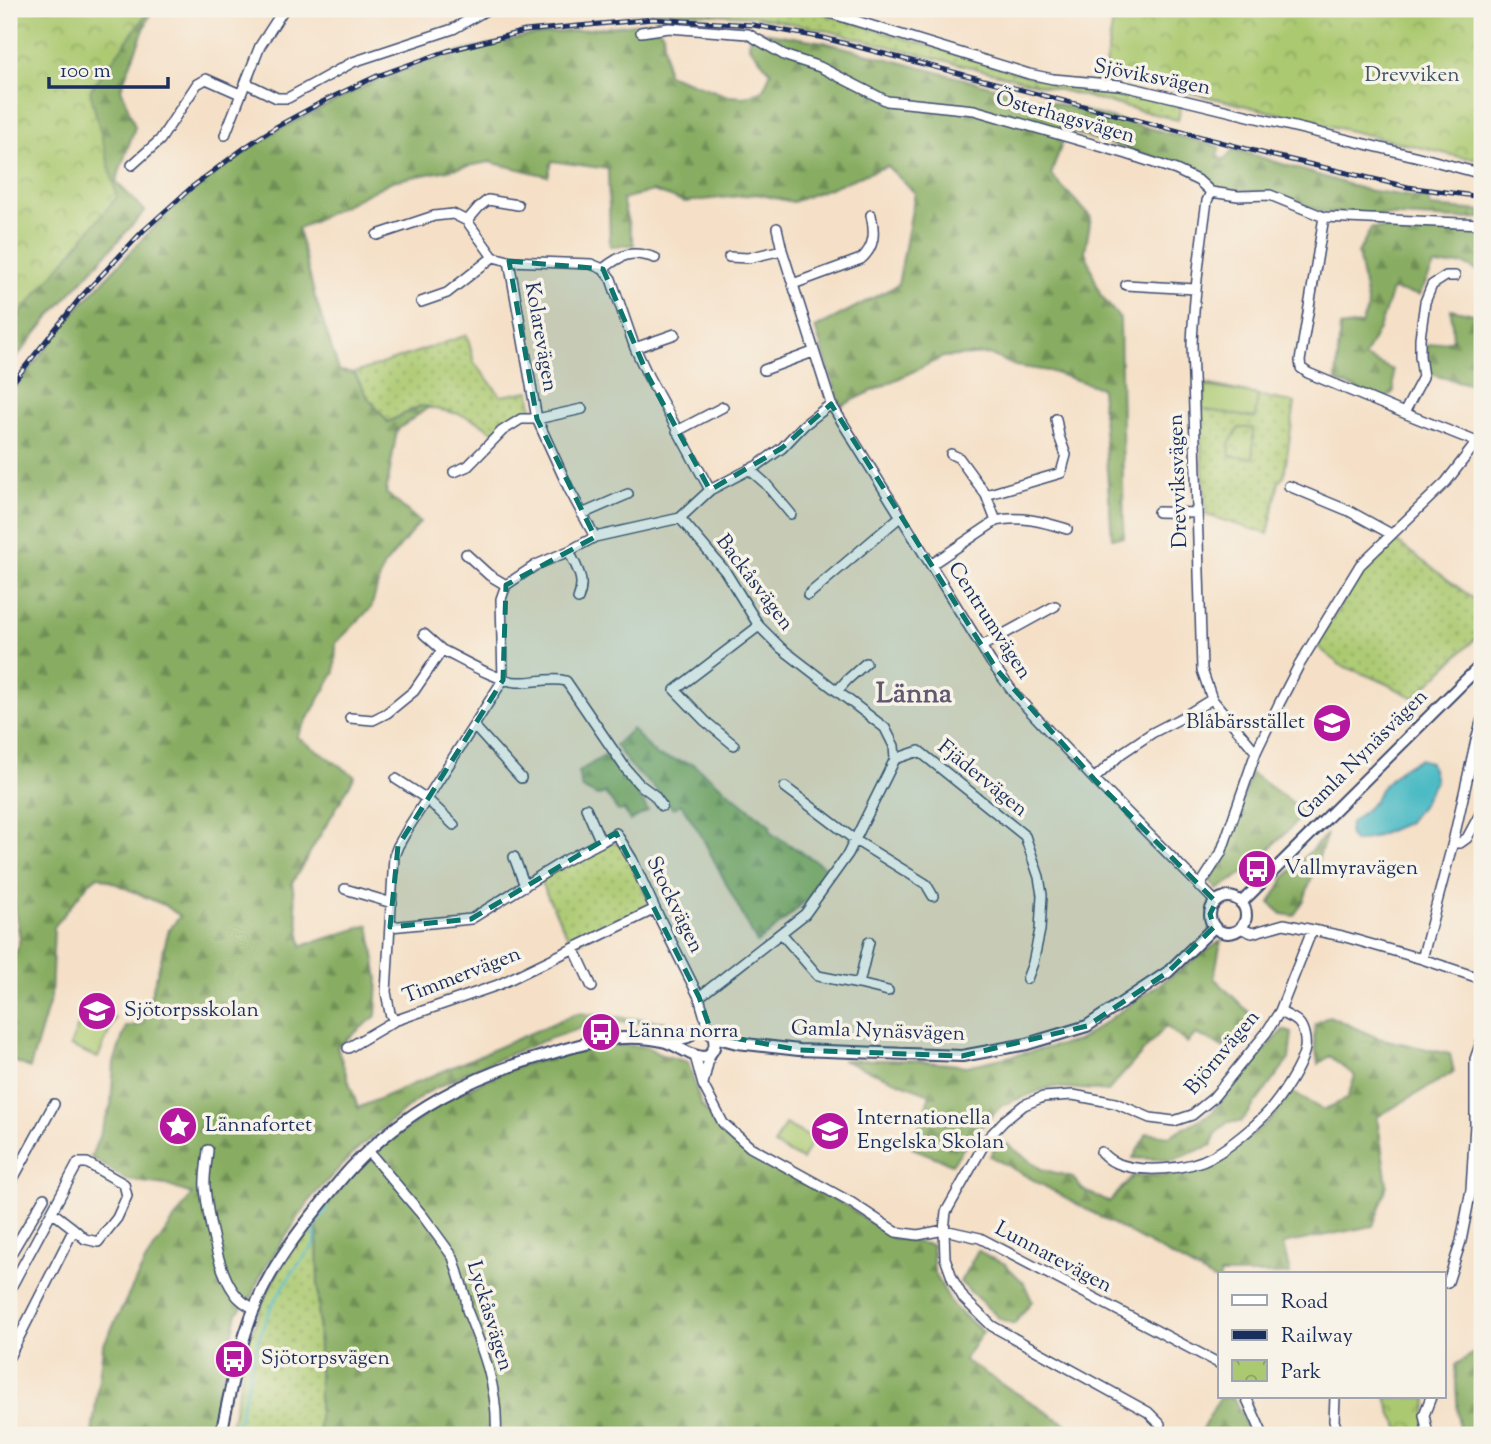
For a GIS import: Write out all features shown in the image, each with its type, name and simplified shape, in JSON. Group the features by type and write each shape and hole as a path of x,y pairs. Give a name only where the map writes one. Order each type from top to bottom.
{"street":[{"path":"225,135 260,46 284,9"},
{"path":"246,83 277,98 288,98 354,62 453,29 488,9"},
{"name":"Sjöviksvägen","path":"817,9 1029,74 1140,90 1482,174"},
{"name":"Österhagsvägen","path":"641,32 669,28 748,34 786,56 820,67 887,101 974,110 1176,170 1199,181 1211,192 1238,196 1270,195 1324,217 1482,224"},
{"path":"132,165 160,140 197,84 206,79 240,94"},
{"name":"Drevviksvägen","path":"1211,192 1207,201 1195,289 1192,344 1202,670 1212,699 1256,752"},
{"path":"467,221 479,206 488,200 517,205"},
{"path":"377,235 434,216 453,214 467,221 493,257 509,261 591,264 603,269 611,279 635,348 710,490"},
{"path":"793,284 861,259 869,252 875,231 871,215"},
{"path":"1199,887 1221,853 1256,752 1279,704 1298,667 1360,565 1446,482 1480,441 1404,413 1301,368 1324,217"},
{"name":"Centrumvägen","path":"777,228 831,404 991,662 1016,696 1216,902"},
{"path":"729,257 748,258 782,250"},
{"path":"603,269 620,256 643,254 655,258"},
{"path":"421,302 447,293 493,257"},
{"name":"Kolarevägen","path":"509,261 537,419 569,489 595,537"},
{"path":"1404,413 1423,377 1420,338 1425,302 1432,285 1446,276 1455,276"},
{"path":"1126,285 1195,289"},
{"path":"635,348 675,334"},
{"path":"764,370 813,352"},
{"path":"503,680 502,599 506,585 536,565 595,537 680,518 710,490 758,465 782,448 804,425 831,404"},
{"path":"677,431 723,407"},
{"name":"Kolarevägen","path":"537,419 582,409"},
{"path":"454,472 468,466 502,431 521,419 537,419"},
{"path":"986,495 1061,473 1066,455 1056,419"},
{"path":"951,454 959,458 986,495 996,521"},
{"path":"749,469 765,483 790,514"},
{"path":"1289,486 1349,511 1391,534"},
{"path":"582,514 628,494"},
{"path":"1158,512 1197,513"},
{"path":"808,595 901,516"},
{"path":"932,564 996,521 1010,517 1068,529"},
{"name":"Backåsvägen","path":"680,518 724,571 759,626 780,648 885,728 894,746 895,759"},
{"path":"569,551 582,579 578,599"},
{"path":"466,554 489,575 506,585"},
{"path":"982,646 1055,606"},
{"path":"734,745 705,721 675,690 759,626"},
{"path":"424,634 442,650 503,680 517,682 556,678 566,681 625,769 663,806"},
{"path":"350,718 373,720 387,713 414,691 442,650"},
{"path":"838,690 866,663"},
{"name":"Gamla Nynäsvägen","path":"1241,903 1482,664"},
{"name":"Timmervägen","path":"503,680 398,846 393,867 386,992 389,1017 498,985 655,909"},
{"path":"1094,779 1122,753 1144,738 1212,699"},
{"path":"1422,959 1482,719"},
{"path":"474,726 521,778"},
{"name":"Fjädervägen","path":"895,759 919,751 1025,836 1039,877 1042,895 1040,930 1034,963 1027,979"},
{"path":"699,997 805,914 848,854 895,759"},
{"path":"396,779 427,799 454,825"},
{"path":"785,787 855,840 926,884 933,897"},
{"path":"390,927 471,919 564,861 601,842 586,808"},
{"path":"1453,842 1460,843 1467,838 1482,810"},
{"name":"Stockvägen","path":"601,842 616,833 632,859 699,997 710,1033"},
{"path":"514,857 525,886"},
{"path":"345,889 392,903"},
{"path":"1228,897 1241,903 1245,913 1244,924 1240,928 1230,933 1214,927 1210,914 1216,902 1228,897"},
{"path":"1240,928 1252,933 1284,924 1342,936 1482,979"},
{"name":"Gamla Nynäsvägen","path":"666,1042 701,1029 722,1039 755,1046 799,1050 962,1056 1027,1044 1087,1026 1168,972 1214,927"},
{"name":"Björnvägen","path":"1160,1424 1148,1412 992,1326 964,1299 944,1258 946,1212 987,1139 1003,1121 1024,1105 1043,1097 1073,1095 1115,1103 1150,1118 1174,1121 1192,1115 1213,1098 1266,1033 1280,1011 1312,930"},
{"path":"781,933 818,976 888,991"},
{"path":"859,985 869,942"},
{"path":"574,948 592,987"},
{"path":"692,1054 687,1043 703,1010"},
{"path":"1101,1152 1112,1161 1132,1167 1162,1169 1212,1157 1242,1136 1267,1114 1283,1093 1305,1048 1304,1034 1298,1023 1280,1011"},
{"path":"348,1048 389,1017"},
{"path":"703,1085 715,1039 710,1033"},
{"name":"Gamla Nynäsvägen","path":"221,1435 235,1370 255,1308 271,1274 293,1239 350,1168 417,1111 483,1075 536,1057 603,1040 640,1038 666,1042 700,1058 712,1053 755,1046"},
{"path":"1446,1282 1461,1241 1471,1190 1479,1074 1475,1059 1482,1039"},
{"name":"Lunnarevägen","path":"692,1054 703,1085 723,1123 750,1147 852,1203 896,1232 918,1235 944,1230 980,1238 1218,1363"},
{"path":"9,1186 54,1104"},
{"path":"208,1150 205,1185 216,1248 234,1293 244,1303 255,1308"},
{"name":"Lyckåsvägen","path":"368,1151 423,1216 453,1257 467,1310 490,1374 497,1415 496,1435"},
{"path":"9,1291 78,1163 87,1163 124,1184 127,1196 117,1218 98,1242 85,1239 52,1212"},
{"path":"9,1257 44,1198"},
{"path":"9,1357 12,1343 74,1229"},
{"path":"1246,1398 1263,1435"},
{"path":"1335,1398 1335,1421 1339,1435"},
{"path":"1428,1435 1424,1415 1431,1398"}],"highlighted area":[{"path":"509,261 603,269 648,376 710,490 782,448 831,404 997,670 1094,779 1216,902 1210,914 1214,927 1168,972 1087,1026 962,1056 799,1050 712,1034 699,997 616,833 471,919 390,927 398,846 503,680 506,585 595,537 537,419"}],"green space":[{"path":"9,9 152,9 121,88 135,127 116,182 145,211 9,366"},
{"path":"9,9 150,9 90,91 117,197 9,328"},
{"path":"623,9 808,9 1028,76 1096,84 1182,102 1178,120 825,30 754,16 623,12"},
{"name":"Drevviken","path":"1115,9 1482,9 1482,159 1460,157 1104,72"},
{"path":"652,22 663,33 667,74 728,96 745,97 763,90 771,72 749,46 750,30 824,42 1220,147 1217,156 1224,160 1234,149 1366,190 1428,199 1431,207 1482,211 1482,218 1323,212 1268,192 1220,189 1192,171 1173,163 1060,129 1061,146 1051,175 1091,217 1085,251 1100,294 1120,319 1124,537 1112,538 1101,388 1049,371 1015,366 989,354 943,357 841,406 815,328 898,285 915,193 887,166 793,202 757,194 685,202 653,191 622,199 634,245 610,246 608,169 552,161 548,176 489,162 392,181 298,229 315,297 339,371 354,373 369,399 388,422 420,406 429,407 397,430 386,493 420,522 383,567 371,608 336,643 335,672 297,737 355,776 292,883 302,946 369,925 378,979 376,1016 337,1047 358,1108 577,1013 667,1022 596,1023 476,1068 424,1094 355,1151 312,1197 261,1274 253,1295 237,1313 210,1435 92,1435 103,1346 146,1260 192,1194 166,1185 127,1180 91,1157 111,1105 114,1063 126,1027 143,1024 169,930 180,916 164,905 98,876 89,883 54,927 51,997 30,1068 9,1059 9,960 16,953 20,938 9,878 9,395 79,307 168,212 222,168 279,129 379,79 448,55 526,36"},
{"path":"1371,228 1482,228 1482,273 1464,264 1434,266 1419,295 1392,290 1379,329 1364,357 1393,370 1394,391 1384,401 1336,381 1340,327 1361,324 1368,308 1358,253"},
{"path":"1451,309 1482,316 1480,387 1429,374 1427,345 1453,340"},
{"path":"467,335 474,362 501,396 530,391 532,411 493,432 479,422 459,414 421,406 388,422 369,399 354,373"},
{"path":"1201,383 1295,403 1284,476 1279,482 1268,534 1206,515 1199,411"},
{"path":"1206,386 1258,395 1255,418 1202,409"},
{"path":"1239,428 1253,428 1253,458 1230,456 1229,444"},
{"path":"1393,539 1482,605 1482,632 1414,698 1379,680 1340,665 1316,645 1364,568"},
{"path":"632,729 657,756 693,764 770,825 771,833 828,869 811,895 757,943 701,835 681,804 673,809 656,789 634,770 615,745"},
{"path":"609,753 648,811 630,821 624,810 618,811 605,793 597,796 582,788 578,772"},
{"path":"1251,773 1306,812 1250,869 1217,890 1210,881 1224,856"},
{"path":"1327,834 1304,900 1294,916 1282,914 1270,903 1285,877"},
{"path":"610,841 624,847 652,908 572,945 540,881"},
{"path":"1221,941 1214,978 1258,1021 1231,1051 1196,1034 1187,1043 1166,1026 1108,1091 1050,1087 1002,1105 971,1138 952,1164 912,1148 930,1094 842,1060 910,1060 967,1066 1078,1041"},
{"path":"86,1006 115,1018 98,1058 70,1046"},
{"path":"1329,1016 1378,1038 1450,1054 1454,1072 1377,1117 1387,1184 1373,1226 1283,1244 1290,1272 1218,1272 1218,1282 990,1156 1000,1139 1041,1169 1072,1177 1083,1190 1109,1202 1133,1176 1171,1175 1208,1164 1246,1140 1273,1117 1290,1091 1323,1110 1347,1099 1355,1076 1330,1056 1318,1064 1315,1024"},
{"path":"1283,1030 1292,1033 1289,1059 1241,1122 1228,1122 1216,1133 1212,1145 1173,1160 1133,1158 1147,1133 1169,1136 1212,1113"},
{"path":"624,1045 647,1047 659,1054 688,1062 701,1105 734,1143 845,1205 893,1238 932,1245 934,1272 953,1306 983,1332 964,1360 1083,1435 319,1435 317,1217 357,1170 442,1102 491,1077 522,1065 594,1048"},
{"path":"785,1124 813,1139 802,1160 774,1145"},
{"path":"317,1216 319,1435 229,1435 250,1340 261,1307 286,1259"},
{"path":"978,1250 1004,1263 1024,1283 1032,1301 1014,1324 1000,1319 960,1282"},
{"path":"1482,1348 1482,1435 1459,1435 1455,1365"},
{"path":"1219,1398 1233,1398 1249,1435 1199,1435"},
{"path":"1386,1398 1427,1398 1425,1435 1403,1435"}],"water":[{"path":"1419,759 1430,762 1435,781 1421,806 1407,823 1372,838 1354,842 1349,836 1350,824 1374,802 1380,789 1402,768"}],"waterway":[{"path":"235,1435 258,1340 271,1307 315,1243 315,1225 327,1209"}],"railway":[{"path":"9,387 80,298 143,231 192,187 247,146 326,100 377,76 447,51 525,31 653,19 753,25 824,38 1270,155 1408,187 1482,197"}],"place":[{"name":"Blåbärsstället","path":"1332,723"},
{"name":"Vallmyravägen","path":"1257,869"},
{"name":"Sjötorpsskolan","path":"97,1011"},
{"name":"Länna norra","path":"601,1032"},
{"name":"Lännafortet","path":"178,1126"},
{"name":"Internationella Engelska Skolan","path":"830,1131"},
{"name":"Sjötorpsvägen","path":"234,1359"}],"district":[{"name":"Länna","path":"914,695"}]}
